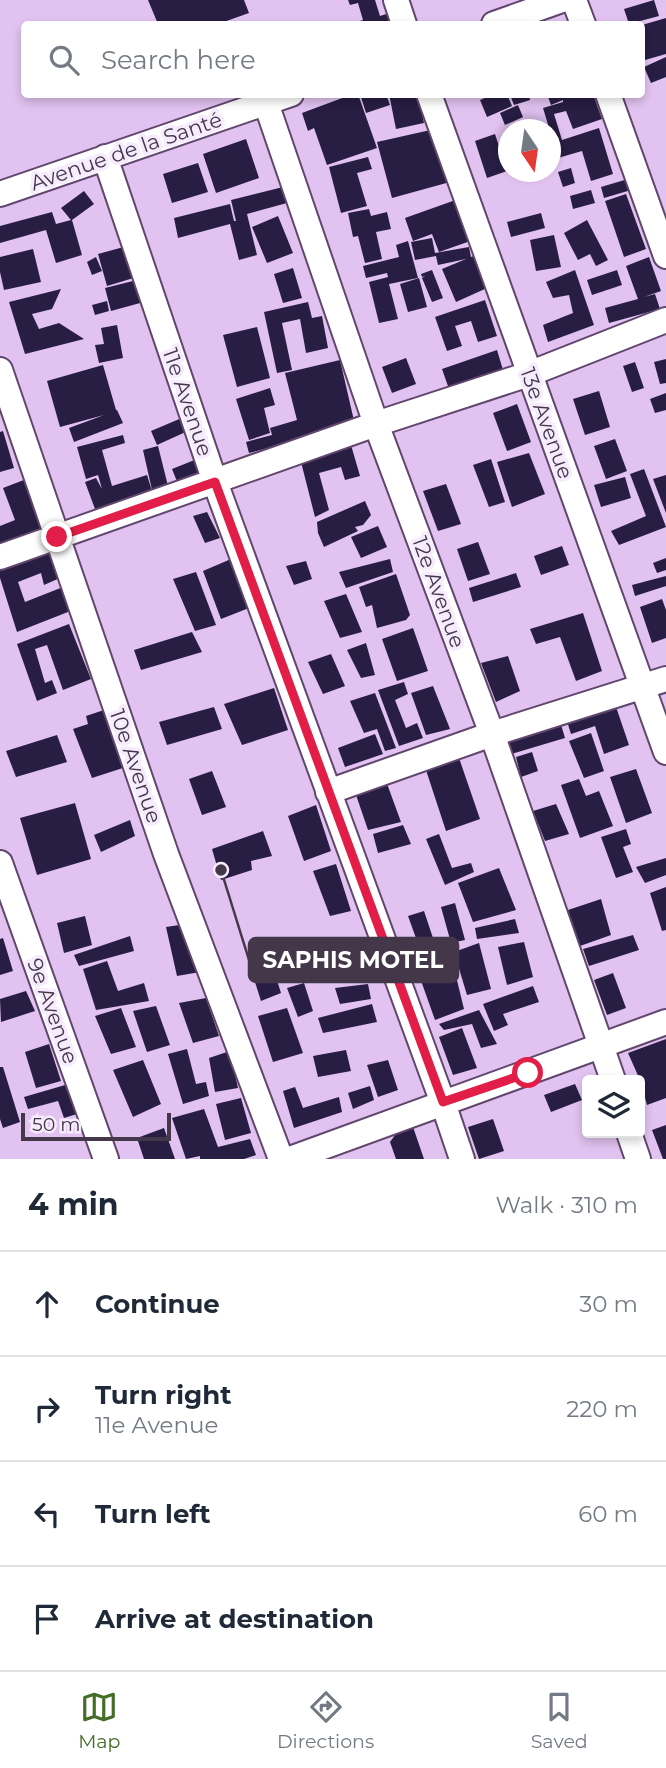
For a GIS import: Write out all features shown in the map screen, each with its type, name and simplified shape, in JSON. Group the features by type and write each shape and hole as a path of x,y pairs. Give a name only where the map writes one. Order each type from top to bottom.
{"street":[{"path":"396,0 403,21"},
{"path":"502,21 562,0"},
{"path":"574,0 582,21"},
{"name":"Avenue de la Santé","path":"0,194 280,98"},
{"name":"13e Avenue","path":"430,98 666,752"},
{"path":"609,98 666,256"},
{"name":"12e Avenue","path":"267,103 376,424 492,734 611,1075"},
{"name":"11e Avenue","path":"105,158 215,482 462,1159"},
{"path":"0,557 376,424 529,374 666,320"},
{"name":"10e Avenue","path":"0,370 166,854 281,1159"},
{"path":"328,792 492,734 666,679"},
{"name":"9e Avenue","path":"0,863 9,914 106,1159"},
{"path":"290,1159 666,1022"},
{"path":"631,1138 638,1159"}],"building":[{"path":"148,0 244,0 249,13 226,21 157,21"},
{"path":"348,0 375,0 380,16 399,10 402,21 360,21 363,20 358,3 350,5"},
{"path":"654,0 659,16 628,21 624,9"},
{"path":"666,18 666,54 645,60 645,24"},
{"path":"666,57 666,77 651,83 645,67"},
{"path":"342,98 359,98 377,148 327,165 314,128 308,131 302,113"},
{"path":"361,98 387,98 390,105 366,113"},
{"path":"390,98 419,98 424,123 396,129"},
{"path":"509,98 512,106 487,117 480,100"},
{"path":"511,98 530,98 530,100 514,105"},
{"path":"548,98 594,98 602,119 573,129 566,111 554,114 556,119 546,119 543,108 563,102 551,105"},
{"path":"518,105 523,117 502,119 500,113"},
{"path":"599,128 613,174 591,181 582,151 561,157 561,137 562,140"},
{"path":"435,129 450,182 392,198 377,142"},
{"path":"495,134 498,143 498,174 487,178 475,141"},
{"path":"246,139 259,178 216,193 203,154"},
{"path":"368,157 372,169 357,173 367,206 341,213 329,167"},
{"path":"198,163 208,192 172,203 163,174"},
{"path":"571,168 575,183 563,187 561,171"},
{"path":"628,179 631,190 604,198 601,187"},
{"path":"283,187 287,203 247,214 257,255 239,260 230,224 178,238 174,218 230,204 236,221 231,200"},
{"path":"591,190 595,203 573,209 570,196"},
{"path":"84,191 94,204 72,220 82,255 56,263 46,230 0,243 0,226 52,212 56,224 71,220 61,208"},
{"path":"626,194 646,249 624,257 605,201"},
{"path":"464,197 479,238 439,252 432,234 413,241 405,218"},
{"path":"369,209 371,216 387,212 391,229 376,232 382,259 365,263 358,236 353,237 348,213"},
{"path":"541,213 545,228 511,237 507,222"},
{"path":"278,216 293,253 267,263 252,227"},
{"path":"587,220 608,260 596,266 590,254 578,260 564,233"},
{"path":"554,235 561,267 536,271 530,240"},
{"path":"432,238 435,253 469,247 471,257 474,256 487,288 456,302 442,269 466,259 438,265 436,256 415,260 411,242"},
{"path":"408,241 418,278 389,284 398,319 379,323 369,282 388,277 387,273 366,278 363,266 399,257 396,245"},
{"path":"131,245 140,276 107,286 98,254"},
{"path":"33,249 41,282 4,290 0,257"},
{"path":"96,257 102,271 92,275 87,262"},
{"path":"649,257 661,291 644,297 655,294 660,309 609,323 605,308 638,299 626,266"},
{"path":"293,268 302,298 283,303 274,274"},
{"path":"432,270 443,298 432,302 422,278 425,276 422,277 421,274"},
{"path":"575,270 594,325 548,342 543,325 573,313 569,295 553,298 546,282"},
{"path":"617,270 622,285 592,295 587,280"},
{"path":"145,278 151,300 111,311 105,288"},
{"path":"419,278 427,307 408,312 400,284"},
{"path":"61,289 52,309 32,314 39,329 59,323 84,339 25,354 9,302"},
{"path":"485,300 497,336 478,342 471,321 455,326 462,346 447,351 435,317"},
{"path":"107,301 109,311 95,315 92,305"},
{"path":"308,302 312,318 322,316 328,348 306,353 300,319 282,323 292,370 277,373 264,312"},
{"path":"117,325 123,358 99,363 95,345 104,344 101,328"},
{"path":"257,327 270,378 237,387 223,335"},
{"path":"497,350 503,370 449,389 442,369"},
{"path":"406,358 416,384 392,393 382,367"},
{"path":"666,359 666,383 660,384 654,362"},
{"path":"340,360 355,425 249,453 246,442 272,435 270,428 297,420 285,373"},
{"path":"635,362 644,388 632,392 623,366"},
{"path":"103,365 116,410 123,423 74,442 69,428 104,415 60,427 47,381"},
{"path":"270,388 275,405 264,408 270,433 249,440 236,399"},
{"path":"599,391 610,427 585,435 573,399"},
{"path":"666,393 666,410 655,413 650,399"},
{"path":"517,404 531,442 507,451 493,413"},
{"path":"184,417 190,430 157,445 151,431"},
{"path":"3,431 14,468 0,472 0,432"},
{"path":"123,435 125,443 102,450 112,486 147,475 152,491 95,509 85,482 96,478 102,489 98,475 86,479 77,447"},
{"path":"615,439 627,471 606,479 594,446"},
{"path":"351,445 360,476 345,480 341,467 319,473 329,510 315,517 301,462"},
{"path":"158,446 168,486 152,490 143,450"},
{"path":"529,453 545,494 512,507 497,462"},
{"path":"197,459 203,473 178,484 172,469"},
{"path":"491,459 505,502 489,507 473,465"},
{"path":"644,469 666,527 619,545 611,531 646,516 630,474"},
{"path":"666,475 666,513 653,479"},
{"path":"625,477 631,498 601,507 594,485"},
{"path":"29,478 47,526 0,543 0,526 15,520 3,488"},
{"path":"446,484 461,524 438,531 423,491"},
{"path":"365,501 371,515 363,525 355,527 358,531 324,547 317,522"},
{"path":"207,512 220,538 205,543 193,516"},
{"path":"378,526 387,547 361,558 351,537"},
{"path":"478,542 490,574 468,581 457,549"},
{"path":"562,546 569,565 541,575 534,556"},
{"path":"51,553 62,577 44,585 41,573 18,582 25,602 63,587 73,610 17,632 0,578 0,569"},
{"path":"666,558 666,570 657,573 653,563"},
{"path":"231,559 249,608 221,619 203,571"},
{"path":"390,559 393,572 346,588 339,572"},
{"path":"306,561 312,579 294,585 286,566"},
{"path":"196,572 216,625 195,631 173,579"},
{"path":"516,573 521,587 473,602 469,588"},
{"path":"396,574 410,615 406,620 377,628 372,605 366,607 359,587"},
{"path":"666,576 666,586 635,596 632,585"},
{"path":"346,594 362,632 340,638 324,601"},
{"path":"662,599 666,610 666,638 652,643 640,607"},
{"path":"583,613 602,671 576,681 560,637 536,644 530,629"},
{"path":"69,624 91,679 63,690 47,645 35,649 45,683 52,680 57,693 37,701 17,644"},
{"path":"413,628 428,671 397,681 382,639"},
{"path":"192,632 202,652 141,670 134,650"},
{"path":"366,643 375,675 361,678 347,650"},
{"path":"331,654 345,686 323,694 308,662"},
{"path":"508,656 520,691 496,702 481,663"},
{"path":"404,682 408,694 395,700 406,728 417,723 423,738 399,746 378,690"},
{"path":"433,686 450,729 426,735 411,693"},
{"path":"274,688 288,730 242,745 224,704"},
{"path":"375,693 396,748 385,751 377,729 364,733 350,701"},
{"path":"614,701 629,745 604,754 595,726 571,734 565,715"},
{"path":"214,707 222,729 167,745 159,722"},
{"path":"107,709 129,766 92,778 73,729 88,724 86,716"},
{"path":"559,718 565,738 508,755 500,736"},
{"path":"591,733 604,771 584,778 569,741"},
{"path":"375,734 383,754 345,767 338,748"},
{"path":"57,735 67,762 16,777 6,751"},
{"path":"532,752 538,771 521,777 516,757"},
{"path":"458,755 480,819 446,831 424,764"},
{"path":"636,769 652,813 626,823 610,777"},
{"path":"212,771 226,807 202,815 189,779"},
{"path":"579,779 586,796 599,791 613,826 580,838 561,785"},
{"path":"386,781 401,822 368,830 355,792"},
{"path":"75,803 91,859 37,875 20,818"},
{"path":"556,804 569,834 545,841 533,811"},
{"path":"316,805 331,851 304,861 288,816"},
{"path":"130,820 135,836 101,852 94,835"},
{"path":"403,825 411,844 378,853 373,834"},
{"path":"626,829 631,844 623,847 633,872 616,878 601,837"},
{"path":"263,831 272,856 251,861 252,870 221,880 212,849"},
{"path":"439,834 452,868 471,863 474,872 445,885 426,839"},
{"path":"666,858 666,875 645,883 636,867"},
{"path":"336,864 351,911 330,916 313,871"},
{"path":"499,868 516,910 473,922 458,883"},
{"path":"666,887 666,930 662,931 650,893"},
{"path":"601,899 611,935 580,946 568,910"},
{"path":"455,903 465,940 451,943 441,907"},
{"path":"424,911 440,959 425,963 408,916"},
{"path":"85,916 92,945 64,953 57,923"},
{"path":"515,919 519,933 477,939 475,928"},
{"path":"186,924 200,972 177,976 166,927"},
{"path":"633,935 639,950 589,966 583,949"},
{"path":"130,936 134,951 79,966 74,955"},
{"path":"3,938 13,971 0,975 0,939"},
{"path":"524,942 533,977 507,985 498,947"},
{"path":"479,943 491,989 467,995 454,952"},
{"path":"352,946 360,976 334,983 325,953"},
{"path":"269,955 281,993 261,1001 248,960"},
{"path":"107,961 118,991 144,983 149,1001 96,1010 83,969"},
{"path":"453,964 464,1009 435,1020 419,975"},
{"path":"613,973 626,1008 607,1015 594,980"},
{"path":"304,983 313,1011 298,1017 287,988"},
{"path":"368,984 371,999 340,1004 335,988"},
{"path":"533,986 539,1002 503,1014 508,1025 494,1031 483,1004"},
{"path":"26,991 35,1011 1,1022 0,999"},
{"path":"206,998 219,1036 193,1043 179,1003"},
{"path":"372,1004 377,1022 323,1033 318,1018"},
{"path":"156,1006 170,1045 147,1052 133,1011"},
{"path":"121,1008 136,1047 111,1054 95,1016"},
{"path":"287,1008 303,1053 273,1062 258,1016"},
{"path":"479,1010 497,1044 481,1048 472,1024 444,1030 439,1024"},
{"path":"462,1028 477,1068 453,1075 439,1037"},
{"path":"666,1039 666,1098 647,1105 645,1075 638,1075 628,1053"},
{"path":"49,1044 61,1081 36,1088 25,1052"},
{"path":"187,1049 196,1084 206,1082 209,1096 183,1104 168,1054"},
{"path":"346,1050 351,1071 318,1077 313,1056"},
{"path":"230,1051 238,1088 215,1092 209,1058"},
{"path":"143,1060 161,1104 133,1117 113,1070"},
{"path":"388,1060 398,1090 378,1097 367,1065"},
{"path":"0,1067 3,1067 20,1122 3,1128 0,1119"},
{"path":"72,1083 80,1113 64,1118 58,1101 28,1109 24,1097"},
{"path":"575,1084 582,1100 551,1112 544,1095"},
{"path":"370,1086 374,1100 353,1109 348,1093"},
{"path":"295,1087 303,1108 339,1097 342,1112 294,1128 283,1091"},
{"path":"241,1098 251,1133 225,1140 216,1104"},
{"path":"204,1109 218,1147 250,1139 256,1155 244,1159 200,1159 200,1156 186,1159 172,1118"},
{"path":"493,1119 504,1151 479,1159 468,1127"},
{"path":"666,1125 666,1159 663,1159 652,1130"},
{"path":"413,1127 424,1159 396,1159 390,1142 398,1131"},
{"path":"164,1128 175,1159 144,1159 137,1138"}],"place":[{"name":"SAPHIS MOTEL","path":"221,870"}],"route":[{"path":"57,537 215,482 443,1102 528,1073"}]}
